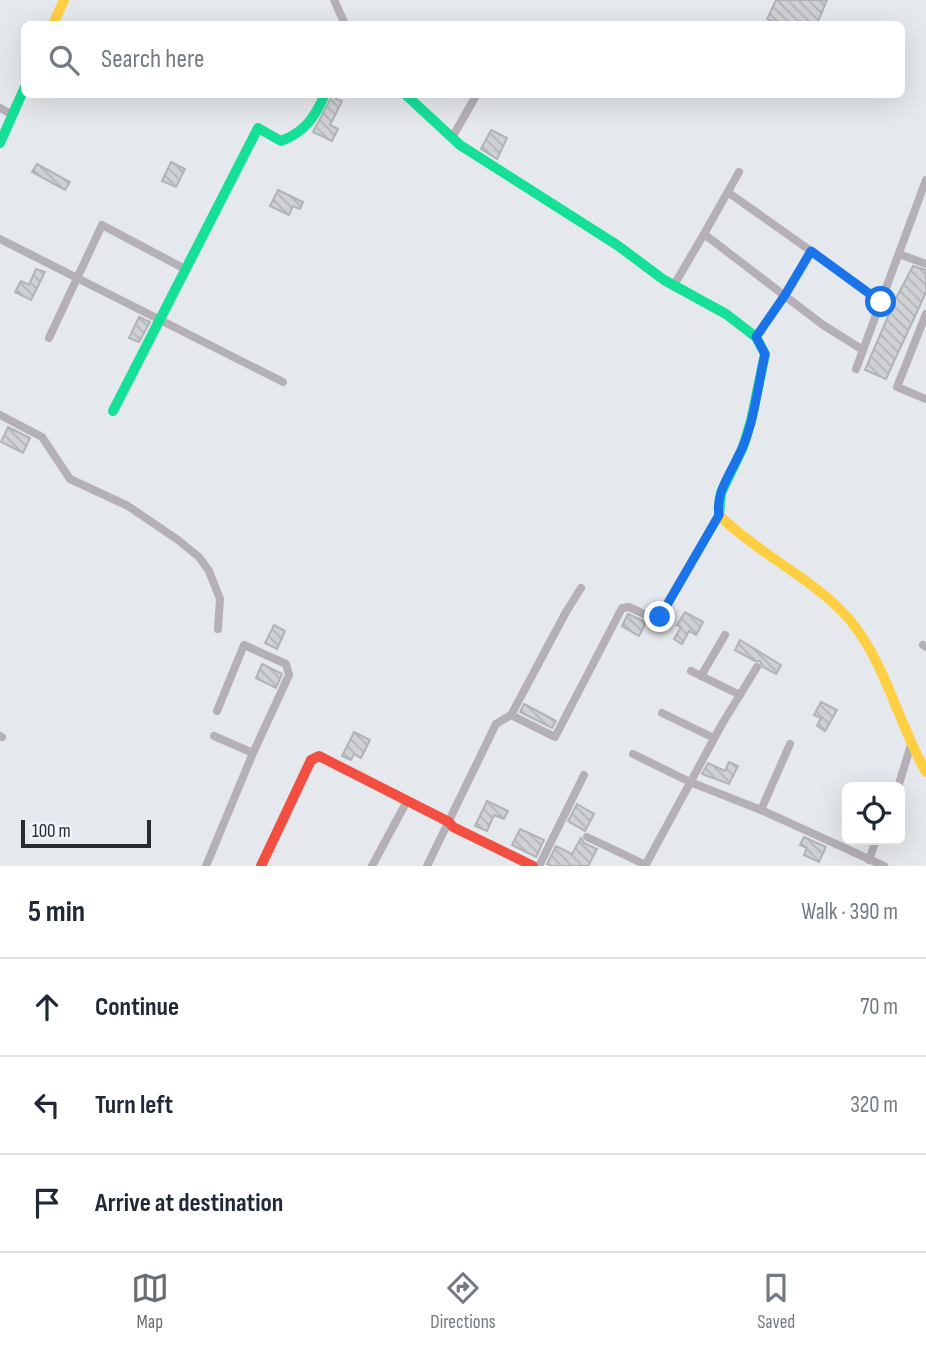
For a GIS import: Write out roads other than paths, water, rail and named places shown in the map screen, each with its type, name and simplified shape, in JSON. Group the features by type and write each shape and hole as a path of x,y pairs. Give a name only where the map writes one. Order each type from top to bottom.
{"street":[{"path":"54,21 64,0"},
{"path":"334,0 344,21"},
{"path":"0,143 21,96"},
{"path":"113,411 258,128 281,141 292,138 312,123 323,98"},
{"path":"410,98 471,152 617,245 674,285 726,314 756,337 765,354 747,438 725,481 719,515 657,620 629,607 622,608 557,735 551,737 511,715"},
{"path":"453,136 475,98"},
{"path":"0,108 13,115"},
{"path":"674,285 739,172"},
{"path":"856,369 926,180"},
{"path":"729,193 881,302"},
{"path":"49,338 102,225 185,269"},
{"path":"704,234 823,325 863,350"},
{"path":"0,239 283,382"},
{"path":"756,337 811,251"},
{"path":"904,256 926,264"},
{"path":"926,314 897,387 926,399"},
{"path":"0,415 42,437 69,479 128,506 199,557 209,571 220,599 218,629"},
{"path":"719,515 749,543 822,594 858,630 892,693 911,745 926,772"},
{"path":"428,866 496,724 511,715 581,589"},
{"path":"701,676 724,635"},
{"path":"206,866 289,675 286,664 244,645 217,711"},
{"path":"587,837 646,866 714,738 757,667"},
{"path":"691,671 740,695"},
{"path":"662,713 714,738"},
{"path":"214,736 253,754"},
{"path":"761,810 789,744"},
{"path":"900,782 911,745"},
{"path":"633,754 884,866"},
{"path":"261,866 315,757 319,756 449,822 488,846 533,866"},
{"path":"539,866 584,775"},
{"path":"372,866 407,801"},
{"path":"869,860 874,845"}]}
